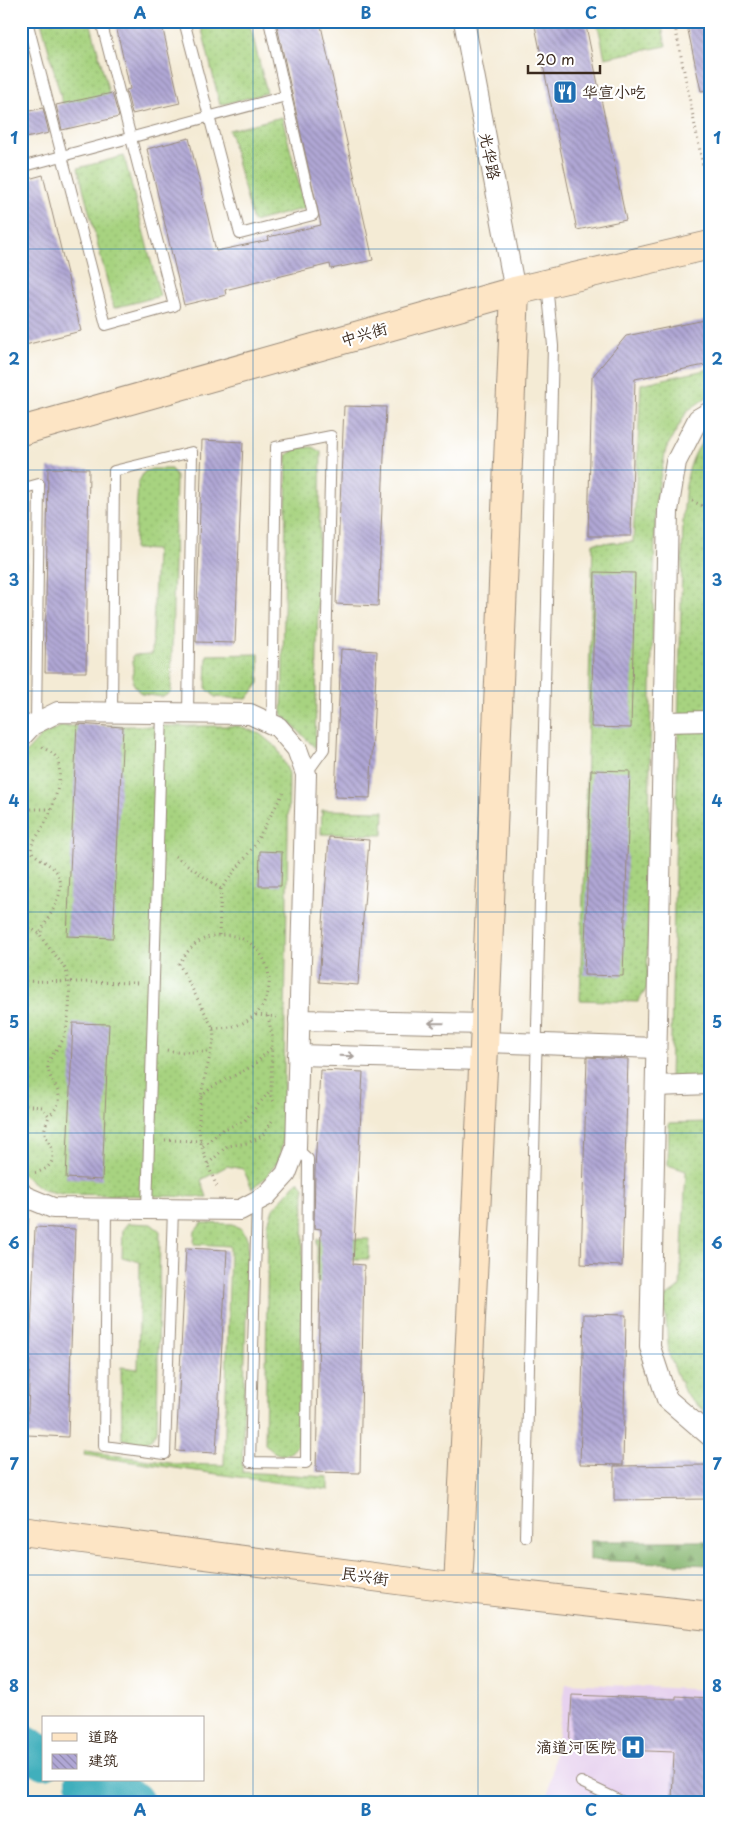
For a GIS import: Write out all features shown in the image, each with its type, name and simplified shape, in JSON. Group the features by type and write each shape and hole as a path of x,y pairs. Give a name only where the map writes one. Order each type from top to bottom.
{"street":[{"name":"光华路","path":"464,21 516,291"},
{"name":"中兴街","path":"21,431 516,291 710,245"},
{"path":"458,1588 484,1042 516,291"},
{"path":"710,412 698,419 676,462 668,511 650,1347 667,1399 710,1436"},
{"path":"21,737 36,723 58,712 250,714 278,727 297,749 306,774 296,1148 286,1174 266,1196 240,1210 53,1208 23,1194"},
{"path":"663,722 710,721"},
{"path":"299,1020 484,1042 656,1048"},
{"path":"298,1055 484,1042"},
{"path":"656,1086 710,1084"},
{"name":"民兴街","path":"21,1531 458,1588 710,1616"}],"lane":[{"path":"27,21 106,325 174,306 101,21"},
{"path":"184,21 240,234 313,215 269,21"},
{"path":"21,167 286,96"},
{"path":"525,1537 553,346 547,284"},
{"path":"272,724 276,447 331,436 324,749 306,774"},
{"path":"112,713 114,471 192,452 188,713"},
{"path":"21,489 39,484 36,723"},
{"path":"147,1209 162,713"},
{"path":"257,1200 250,1462 306,1463 308,1159 296,1148"},
{"path":"21,1286 23,1194"},
{"path":"106,1208 104,1446 166,1454 172,1209"},
{"path":"580,1782 624,1803"}],"path":[{"path":"674,21 705,176"},
{"path":"40,745 57,757 61,768 56,795 44,826 32,843 31,851 37,858 55,870 60,879 61,890 40,934"},
{"path":"219,935 222,889 254,846 281,794 306,774"},
{"path":"21,809 50,809"},
{"path":"158,844 222,889"},
{"path":"21,922 40,934 45,945 65,969 69,982 70,1002 66,1032 61,1044 49,1061 48,1068 59,1093 59,1103 49,1116 44,1131 52,1150 53,1159 48,1168 29,1174"},
{"path":"213,1028 228,1028 242,1024 254,1016 263,1005 268,992 269,977 266,963 258,951 247,941 232,935 219,935 200,940 187,950 179,964 213,1028 214,1038 200,1099 198,1127 208,1164 225,1209"},
{"path":"21,981 154,983"},
{"path":"208,1164 227,1146 248,1143 262,1136 279,1112 270,1096 272,1036 268,1016"},
{"path":"152,1046 176,1052 211,1052"},
{"path":"200,1099 212,1087 254,1066 271,1048"},
{"path":"203,1146 222,1130 244,1121 271,1090"},
{"path":"21,1105 42,1107 49,1116"},
{"path":"149,1139 202,1141"}],"shaded area":[{"name":"滴道河医院","path":"566,1683 710,1690 710,1803 547,1803"}],"green space":[{"path":"41,21 90,21 115,116 69,128"},
{"path":"200,21 249,21 267,93 220,105"},
{"path":"597,21 661,21 666,46 605,58"},
{"path":"282,117 305,208 253,222 229,130"},
{"path":"124,156 160,296 114,308 78,168"},
{"path":"710,369 710,395 687,411 666,449 656,499 647,988 638,1002 580,1000 593,543 633,542 641,384"},
{"path":"710,432 710,1031 705,1046 703,1068 709,1080 670,1080 683,520 686,484 691,463"},
{"path":"312,447 321,452 315,748 282,714 287,455 296,448"},
{"path":"152,469 171,469 176,477 171,692 163,697 141,694 133,683 133,655 152,654 156,550 134,549 138,483 144,472"},
{"path":"21,500 28,504 23,708 21,709"},
{"path":"259,654 259,683 247,699 215,697 206,688 207,655"},
{"path":"62,726 239,726 260,734 277,748 289,773 283,1139 279,1160 265,1178 252,1188 243,1169 227,1166 201,1180 207,1197 62,1194 43,1190 21,1173 21,758 41,736"},
{"path":"322,810 384,811 383,835 321,834"},
{"path":"710,1122 710,1417 685,1393 669,1355 664,1298 680,1287 686,1171 668,1165 669,1123"},
{"path":"298,1181 304,1187 300,1439 293,1450 284,1455 275,1452 265,1444 268,1224 273,1209"},
{"path":"128,1223 151,1224 160,1231 157,1430 150,1440 143,1443 122,1439 121,1367 138,1369 140,1262 122,1257 123,1229"},
{"path":"202,1223 233,1224 242,1229 248,1240 242,1472 329,1477 329,1490 84,1455 85,1451 177,1464 224,1465 230,1246 194,1244 195,1231"},
{"path":"317,1239 370,1239 369,1259 329,1259 328,1288 317,1282"},
{"path":"590,1541 710,1541 710,1565 590,1560"}],"building":[{"path":"115,21 161,21 180,103 132,114 126,90 130,89"},
{"path":"276,21 320,21 373,260 331,269 330,264 225,290 226,295 184,305 147,149 189,138 216,251 269,240 268,237 321,225"},
{"path":"534,21 585,21 626,220 577,230"},
{"path":"686,21 710,21 710,90 701,91"},
{"path":"112,93 119,117 62,130 56,105"},
{"path":"43,108 49,133 21,139 21,113"},
{"path":"43,175 81,331 21,346 21,300 26,299 21,281 21,181"},
{"path":"710,319 710,364 635,379 631,536 588,536 592,377 626,336"},
{"path":"344,406 386,407 378,606 336,604"},
{"path":"202,440 243,442 235,643 196,642"},
{"path":"48,468 89,469 86,672 45,672"},
{"path":"595,572 635,573 631,728 591,727"},
{"path":"341,649 377,651 370,798 335,797"},
{"path":"77,724 123,727 113,938 67,936"},
{"path":"591,770 630,771 623,976 584,975"},
{"path":"329,837 369,840 358,985 319,982"},
{"path":"260,851 282,852 281,886 259,886"},
{"path":"73,1023 109,1024 102,1180 66,1178"},
{"path":"587,1057 628,1059 622,1266 581,1264"},
{"path":"320,1070 363,1072 353,1264 364,1265 360,1473 316,1472 321,1229 314,1228"},
{"path":"35,1227 75,1229 68,1437 27,1435"},
{"path":"186,1248 227,1250 216,1453 176,1451"},
{"path":"584,1314 626,1315 623,1465 580,1464"},
{"path":"710,1465 710,1499 614,1500 614,1466"},
{"path":"572,1695 676,1699 676,1696 710,1698 710,1803 672,1801 674,1752 569,1748"}],"waterway":[{"path":"21,1745 42,1756"},
{"path":"92,1782 132,1803"}],"place":[{"name":"华宣小吃","path":"565,92"},
{"name":"滴道河医院","path":"633,1747"}]}
